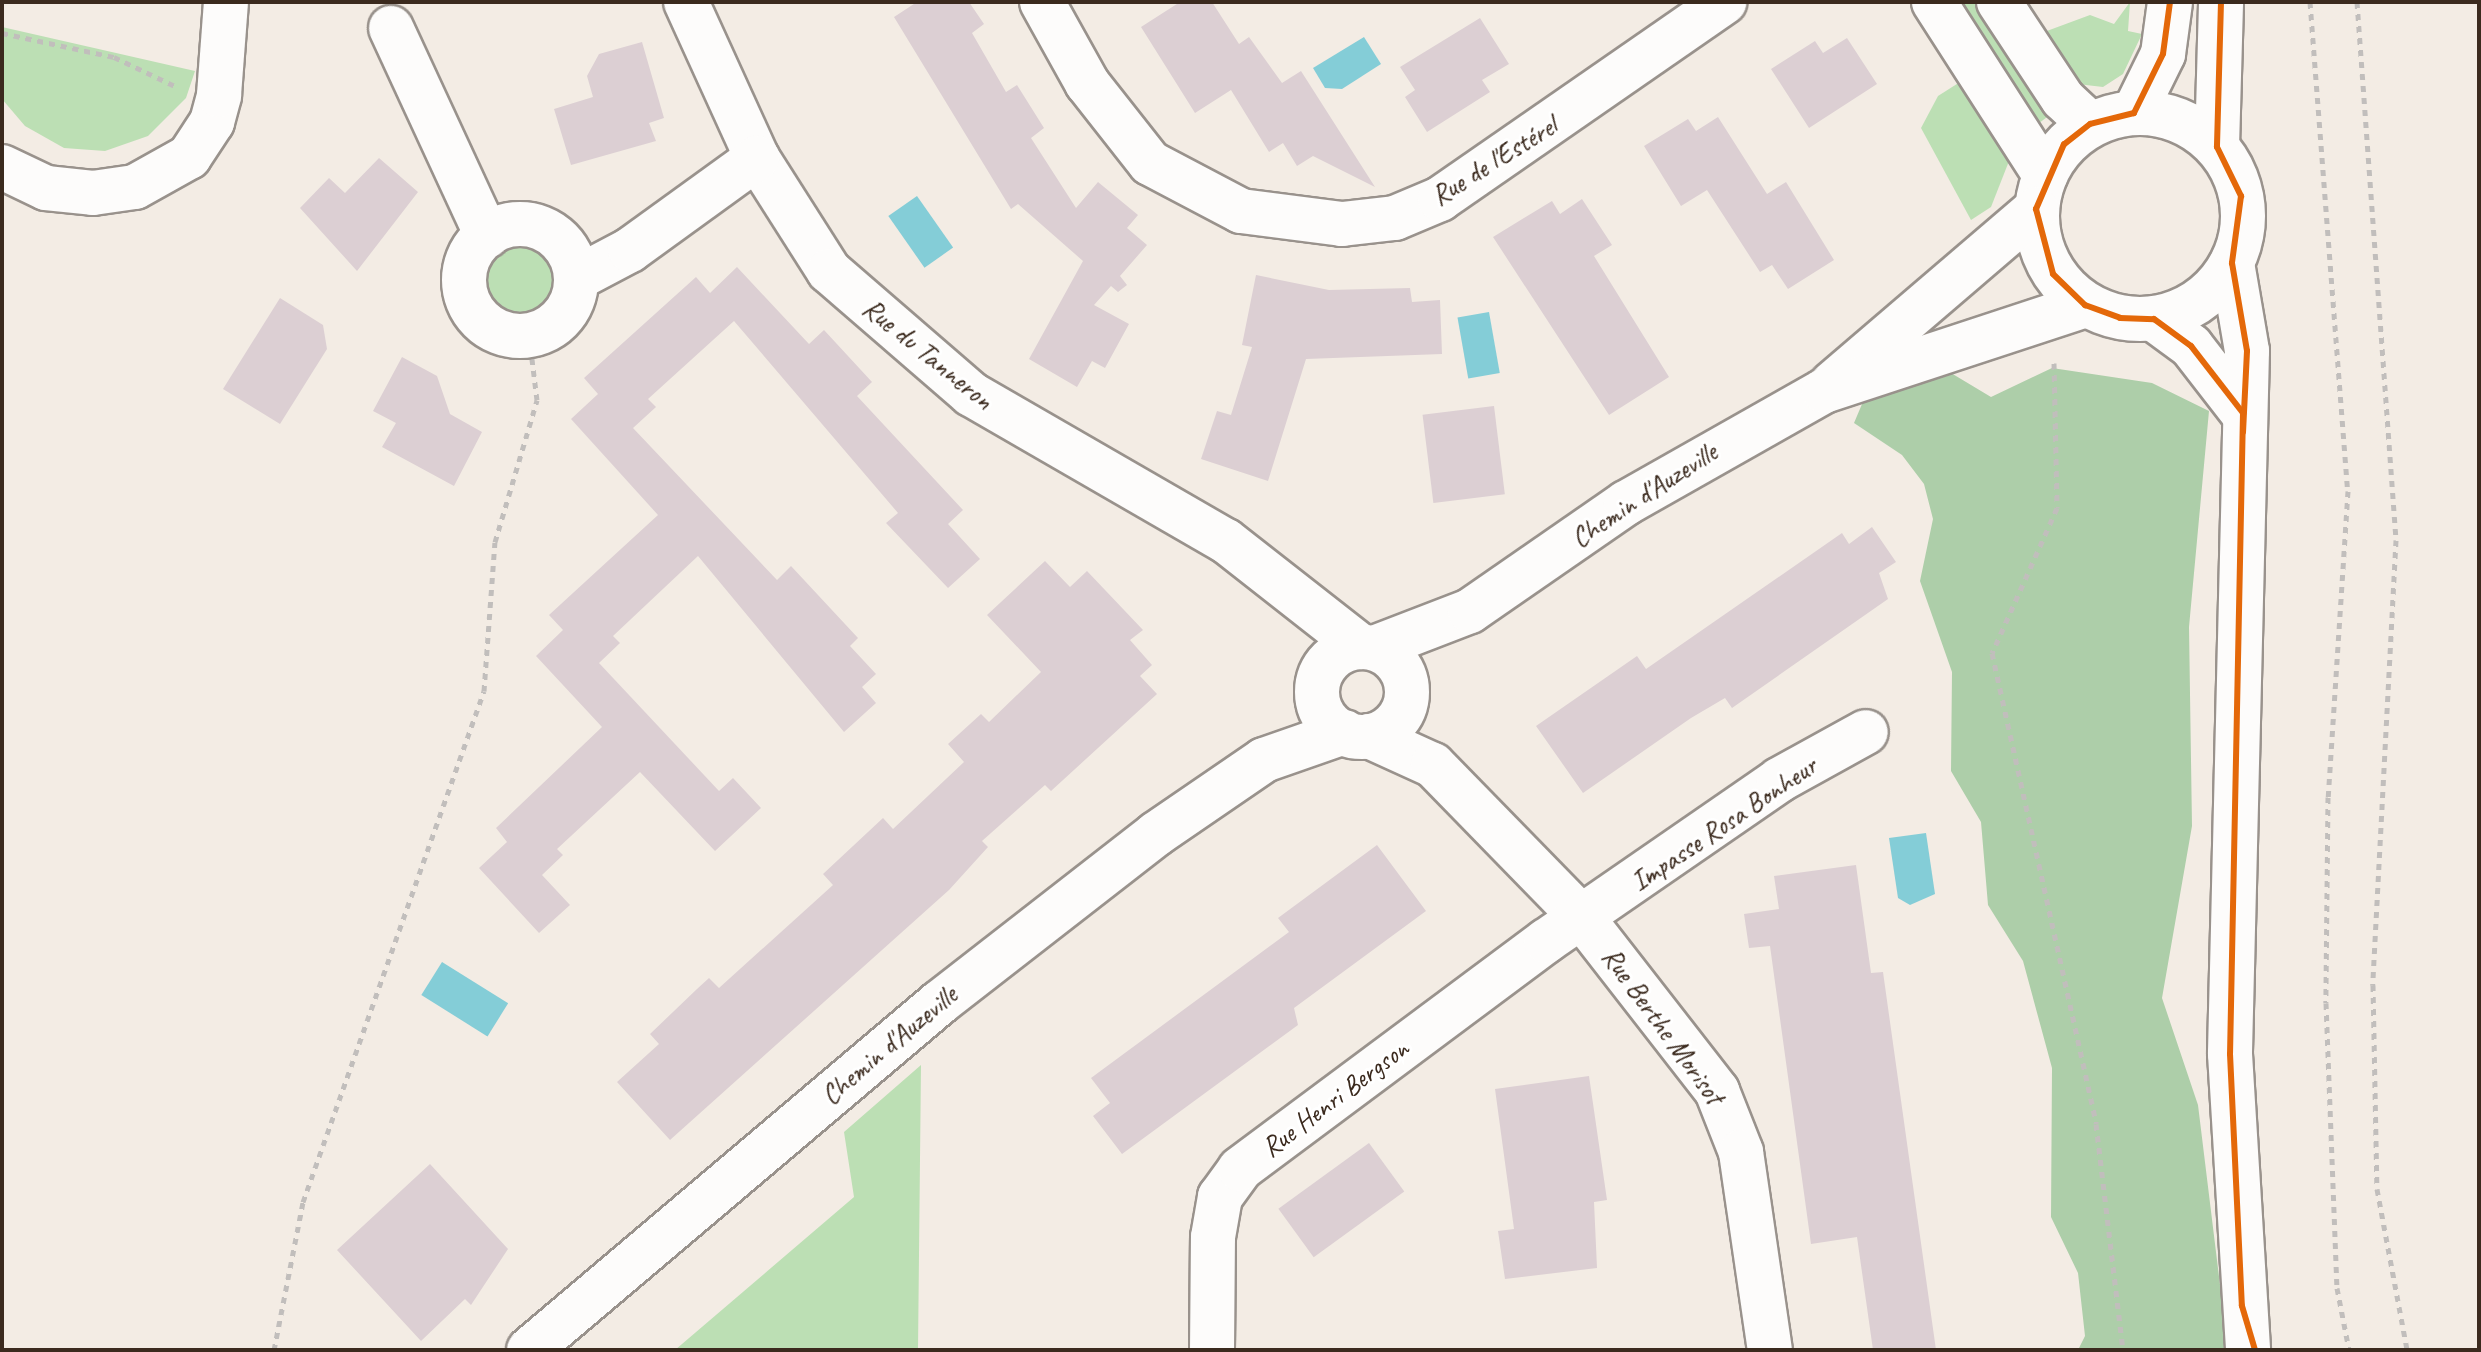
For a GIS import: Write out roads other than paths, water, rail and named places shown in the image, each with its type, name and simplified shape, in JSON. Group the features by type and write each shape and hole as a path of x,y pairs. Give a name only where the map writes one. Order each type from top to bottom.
{"street":[{"path":"2,167 73,193 135,187 189,157 212,122 219,95 226,2"},
{"name":"Rue du Tanneron","path":"686,2 757,158 829,271 901,339 971,394 1226,541 1288,593 1368,648"},
{"name":"Rue de l'Estérel","path":"1042,2 1087,83 1150,163 1241,211 1342,224 1395,218 1440,199 1725,2"},
{"path":"1934,2 2041,192 2053,274 2085,305 2120,318 2154,319 2207,296 2232,263 2243,223 2241,196 2217,147 2193,127 2134,113 2090,124 2064,144 2041,192"},
{"path":"1999,2 2063,99 2090,124"},
{"path":"2134,113 2163,54 2170,2"},
{"path":"2217,147 2221,2"},
{"path":"391,28 487,236"},
{"path":"577,278 630,250 757,158"},
{"name":"Chemin d'Auzeville","path":"1824,391 2041,192"},
{"path":"518,223 541,227 567,248 577,278 565,314 529,335 496,331 468,302 464,273 487,236 518,223"},
{"path":"2232,263 2247,351 2243,413 2230,1054 2242,1306 2248,1350"},
{"name":"Chemin d'Auzeville","path":"529,1350 939,1003 1264,760 1318,687 1337,654 1368,648 1470,611 1626,503 1824,391 2085,305"},
{"path":"2154,319 2191,346 2243,413"},
{"path":"1288,593 1328,722 1356,734"},
{"name":"Chemin d'Auzeville","path":"1264,760 1397,721 1406,694 1470,611"},
{"path":"1368,648 1396,662 1406,694"},
{"name":"Rue Berthe Morisot","path":"1406,694 1433,765 1584,920 1717,1091 1741,1152 1770,1350"},
{"name":"Impasse Rosa Bonheur","path":"1584,920 1779,780 1866,732"},
{"name":"Rue Berthe Morisot","path":"1356,734 1433,765"},
{"name":"Rue Henri Bergson","path":"1212,1350 1213,1237 1220,1197 1240,1169 1546,941 1584,920"},
{"path":"2242,1306 2255,1350"}],"water":[{"path":"1364,37 1381,64 1342,89 1325,88 1313,68"},
{"path":"917,196 953,248 924,268 888,216"},
{"path":"1489,312 1500,373 1468,379 1457,318"},
{"path":"1926,833 1935,894 1910,905 1898,898 1889,838"},
{"path":"442,962 508,1003 487,1036 421,995"}]}
